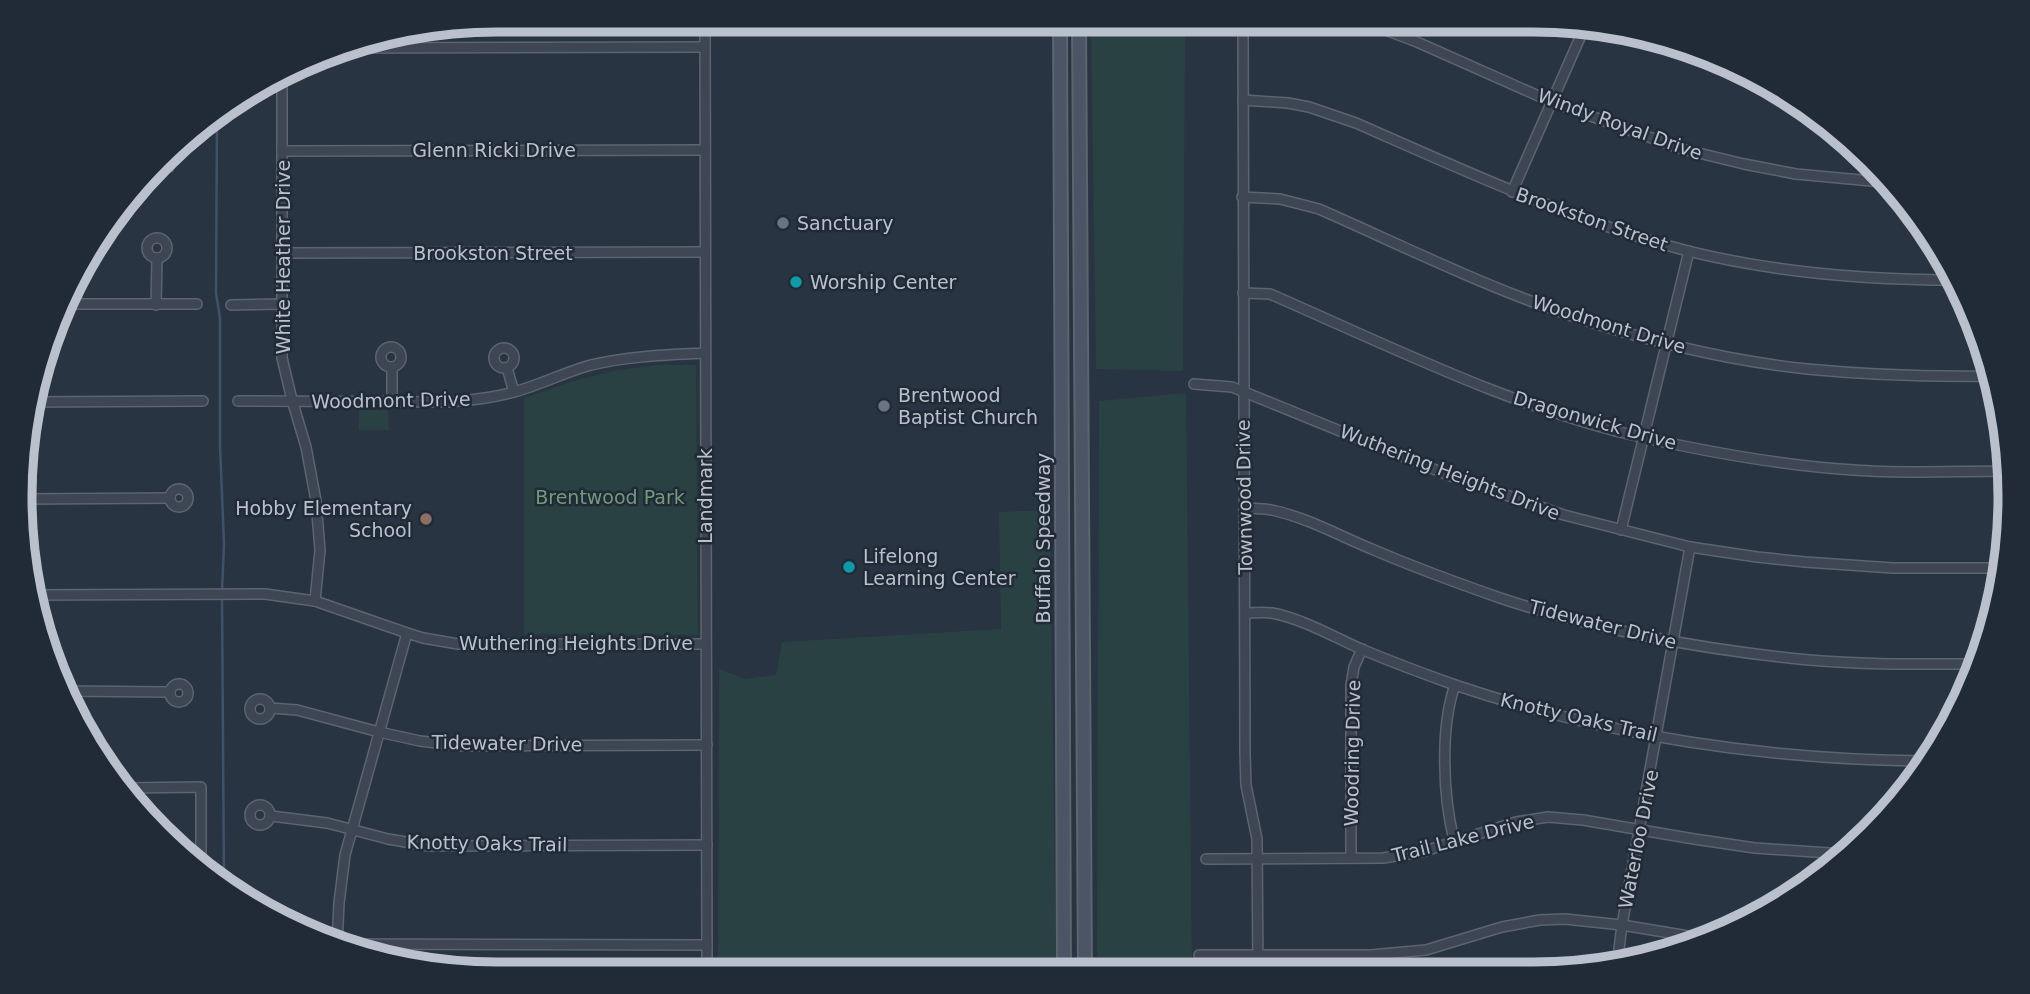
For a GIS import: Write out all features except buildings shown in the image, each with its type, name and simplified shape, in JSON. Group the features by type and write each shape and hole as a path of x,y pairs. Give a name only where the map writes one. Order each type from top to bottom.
{"main road":[{"name":"Buffalo Speedway","path":"1060,32 1065,962"},
{"name":"Buffalo Speedway","path":"1079,32 1085,962"},
{"path":"1060,82 1080,82"},
{"path":"1060,208 1081,208"},
{"path":"1062,333 1082,333"},
{"path":"1062,461 1083,461"},
{"path":"1063,587 1084,587"},
{"path":"1063,713 1084,713"},
{"path":"1063,844 1085,844"}],"street":[{"name":"Landmark","path":"705,32 707,962"},
{"name":"Townwood Drive","path":"1243,32 1246,785 1255,824 1258,859 1258,962"},
{"name":"Windy Royal Drive","path":"1391,32 1552,102 1682,149 1797,174 1875,181"},
{"path":"1512,192 1582,34"},
{"path":"374,48 705,47"},
{"name":"White Heather Drive","path":"282,85 282,358 306,447 316,501 320,550 316,601"},
{"name":"Brookston Street","path":"1243,100 1288,103 1331,113 1512,192 1640,237 1689,251 1817,274 1944,280"},
{"name":"Glenn Ricki Drive","path":"282,151 705,150"},
{"name":"Woodmont Drive","path":"1242,197 1280,199 1319,209 1534,302 1613,329 1668,343 1723,356 1804,369 1877,375 1983,376"},
{"path":"1621,530 1689,251"},
{"name":"Brookston Street","path":"282,253 705,252"},
{"path":"156,305 157,258"},
{"name":"Dragonwick Drive","path":"1243,293 1270,294 1480,384 1556,412 1643,437 1754,459 1855,470 1998,471"},
{"path":"74,304 197,304"},
{"path":"231,305 282,304"},
{"name":"Woodmont Drive","path":"238,401 449,402 514,392 589,366 612,361 651,355 705,353"},
{"path":"392,367 392,401"},
{"path":"507,368 514,392"},
{"name":"Wuthering Heights Drive","path":"1194,384 1243,390 1448,475 1564,515 1690,547 1757,558 1805,562 1894,568 1993,568"},
{"path":"41,402 202,401"},
{"path":"32,499 170,498"},
{"name":"Tidewater Drive","path":"1244,508 1274,510 1296,517 1386,555 1504,599 1567,617 1673,641 1729,651 1810,660 1877,664 1967,664"},
{"name":"Waterloo Drive","path":"1618,955 1690,547"},
{"name":"Wuthering Heights Drive","path":"42,595 265,594 316,601 407,633 472,645 705,644"},
{"name":"Knotty Oaks Trail","path":"1245,613 1269,612 1289,617 1455,685 1568,718 1657,736 1807,756 1916,761"},
{"path":"338,934 345,855 407,633"},
{"name":"Woodring Drive","path":"1351,858 1351,685 1354,667 1362,649"},
{"path":"1454,841 1447,800 1446,747 1448,710 1455,685"},
{"path":"74,691 170,692"},
{"name":"Tidewater Drive","path":"270,708 297,710 420,741 464,746 707,745"},
{"path":"134,788 201,787 201,856"},
{"name":"Knotty Oaks Trail","path":"271,816 298,818 388,839 429,845 707,845"},
{"name":"Trail Lake Drive","path":"1206,859 1383,858 1422,852 1516,822 1548,817 1583,820 1755,848 1832,853"},
{"path":"1199,955 1371,955 1426,950 1502,927 1540,920 1565,919 1688,936"},
{"path":"370,945 707,945"}],"green space":[{"path":"1091,32 1185,32 1183,371 1096,369"},
{"name":"Brentwood Park","path":"657,365 696,365 698,635 524,634 524,398 613,371"},
{"path":"1186,393 1192,962 1097,962 1099,401"},
{"path":"359,410 388,410 389,430 359,430"},
{"path":"1050,510 1056,962 718,962 719,669 745,679 776,675 782,642 1001,629 999,512"}],"waterway":[{"path":"217,126 216,293 220,318 220,445 224,544 222,592"},
{"path":"222,598 224,873"}],"place":[{"name":"Sanctuary","path":"783,223"},
{"name":"Worship Center","path":"796,282"},
{"name":"Brentwood Baptist Church","path":"884,406"},
{"name":"Hobby Elementary School","path":"426,519"},
{"name":"Lifelong Learning Center","path":"849,567"}]}
